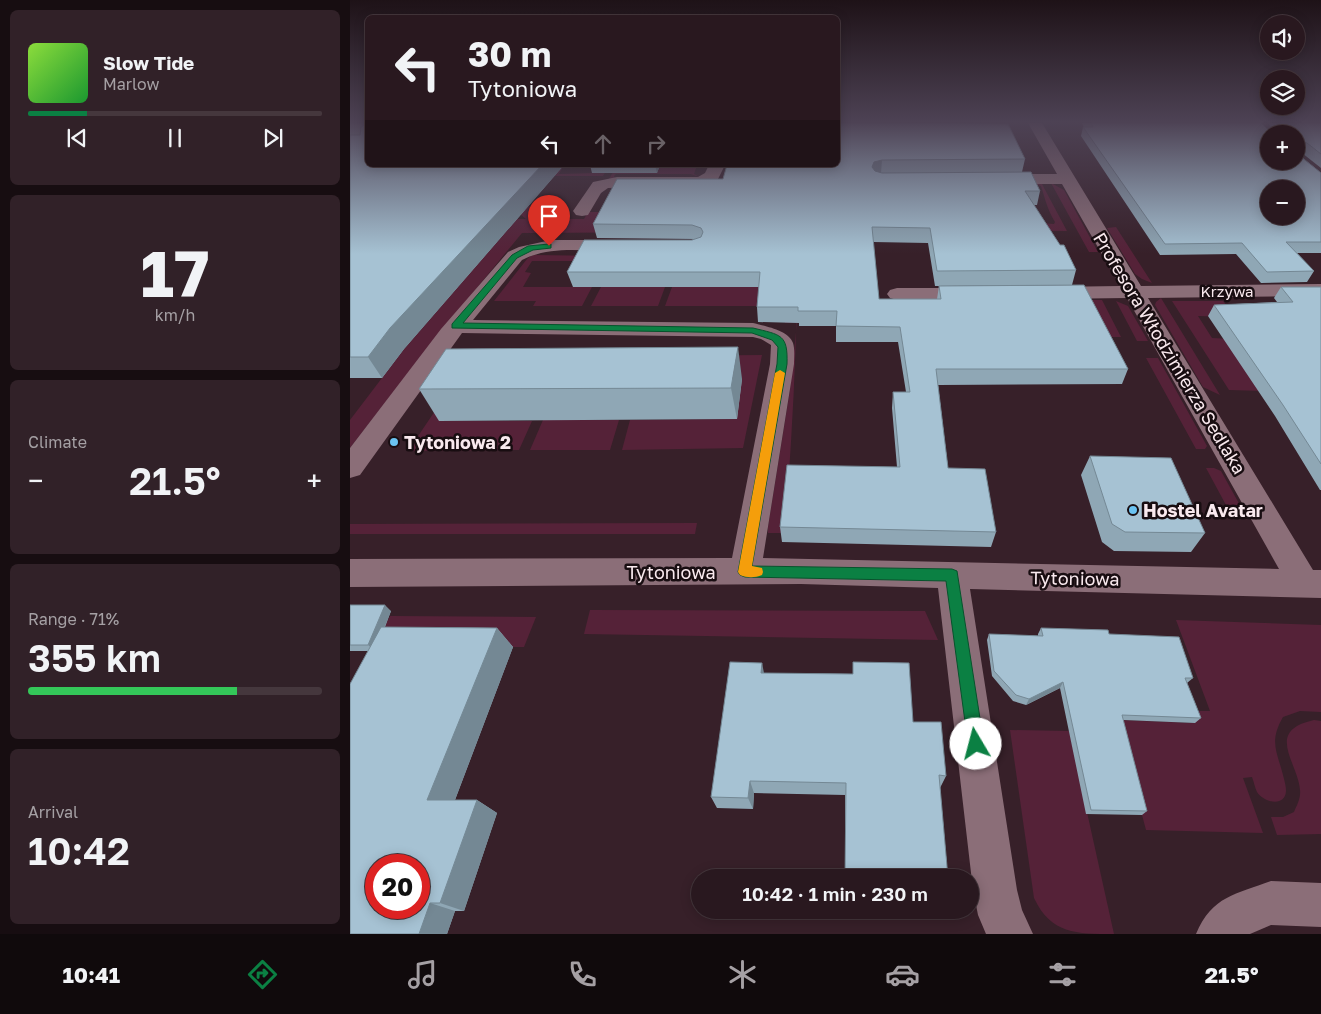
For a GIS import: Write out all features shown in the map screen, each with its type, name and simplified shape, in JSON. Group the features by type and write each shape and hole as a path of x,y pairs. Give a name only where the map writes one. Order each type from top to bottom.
{"street":[{"path":"582,211 598,186 602,184 616,182 701,182 712,176 716,167"},
{"name":"Profesora Włodzimierza Sedlaka","path":"1061,167 1133,292 1312,584"},
{"path":"977,179 1068,179"},
{"path":"350,468 456,326 515,256 522,251 549,246 636,246"},
{"name":"Krzywa","path":"1036,293 1321,290"},
{"path":"897,294 996,294"},
{"path":"456,326 753,330 769,334 782,343 782,364 745,572"},
{"name":"Tytoniowa","path":"350,573 745,572 1312,584"},
{"path":"952,575 995,890 1001,915 1010,934"},
{"path":"1219,934 1235,917 1271,903 1321,905"}],"shaded area":[{"path":"531,167 563,167 559,174 592,173 595,168 608,168 603,176 536,176 518,201 541,212 568,212 564,219 584,219 588,212 609,212 619,192 637,188 634,196 619,196 611,213 768,212 770,204 765,204 766,200 770,200 775,167 804,167 796,323 785,323 785,311 780,311 784,242 731,242 696,251 701,232 522,233 429,346 350,448 350,420 404,349 517,219 526,219 504,201"},
{"path":"616,167 696,167 694,174 699,177 691,174 616,174 614,176 616,181 609,179"},
{"path":"1051,183 1064,190 1098,252 1089,252"},
{"path":"1034,184 1042,184 1067,231 979,230 1040,223 1054,224 1055,222 1041,186"},
{"path":"1116,227 1152,283 1135,274 1107,228"},
{"path":"732,246 771,306 665,306 672,287"},
{"path":"531,256 606,256 603,261 532,261 525,272 531,273 523,287 592,287 582,306 533,306 536,301 494,301"},
{"path":"601,287 665,287 658,306 591,306"},
{"path":"1161,298 1220,395 1203,387 1155,305"},
{"path":"1043,300 1102,300 1121,337 1098,337"},
{"path":"1116,301 1128,306 1148,341 1137,341"},
{"path":"1172,301 1223,301 1235,317 1198,316 1212,338 1252,340 1300,392 1229,390"},
{"path":"796,331 790,454 783,533 768,533 790,390"},
{"path":"762,355 743,448 622,450 630,420 735,419 742,379 650,356"},
{"path":"472,356 561,356 440,421 532,421 519,450 408,451"},
{"path":"1146,358 1158,358 1207,446 1205,449 1196,449"},
{"path":"543,420 619,420 610,450 530,450"},
{"path":"1206,468 1214,468 1221,471 1247,518 1233,518"},
{"path":"697,523 695,534 350,534 350,524"},
{"path":"590,610 925,611 938,640 584,634"},
{"path":"390,616 536,617 524,647 392,646 371,651"},
{"path":"1176,620 1321,625 1321,712 1300,711 1283,717 1276,734 1276,748 1285,785 1285,796 1282,800 1269,801 1257,792 1252,777 1243,778 1263,833 1146,830 1117,720 1194,723 1190,711 1210,711"},
{"path":"1314,720 1321,721 1321,834 1277,835 1271,817 1283,817 1294,812 1300,796 1298,779 1290,758 1287,740 1290,732 1299,725"},
{"path":"1010,730 1069,731 1114,934 1066,930 1048,919 1034,898"}],"building":[{"path":"350,167 540,167 390,328 368,357 350,357"},
{"path":"726,167 872,167 875,171 882,173 1031,172 1040,191 1025,191 1060,245 1064,245 1076,270 937,271 930,228 872,227 879,299 941,299 939,286 1084,285 1128,369 936,369 948,468 985,469 996,532 780,527 787,465 900,467 893,392 910,392 900,327 836,326 837,311 798,311 798,307 757,307 760,272 567,272 584,240 692,240 701,237 703,232 701,228 692,225 593,224 617,179 723,179"},
{"path":"1111,167 1260,167 1260,170 1305,170 1305,167 1313,167 1321,173 1321,242 1286,242 1314,271 1267,272 1242,243 1165,244"},
{"path":"1281,287 1321,287 1321,464 1214,305 1293,302"},
{"path":"738,347 731,388 419,389 446,349"},
{"path":"1090,456 1171,458 1205,533 1125,532 1112,524"},
{"path":"350,605 385,605 368,645 350,645"},
{"path":"381,627 497,628 427,800 477,800 440,903 430,903 430,854 365,854 365,919 424,919 419,934 350,934 350,684"},
{"path":"1041,628 1108,630 1109,634 1179,637 1193,678 1185,678 1201,718 1122,715 1147,811 1091,810 1063,682 1029,699 1016,695 994,671 989,634 1043,636"},
{"path":"730,662 762,663 761,673 853,674 853,662 909,663 913,722 941,722 946,776 939,775 947,869 845,869 846,783 750,781 748,798 711,797"}],"slow traffic":[{"path":"757,572 745,572 780,373"}],"place":[{"name":"Tytoniowa 2","path":"394,442"},
{"name":"Hostel Avatar","path":"1133,510"}],"route":[{"path":"549,246 531,248 515,256 456,326 753,330 776,338 782,343 783,347 782,364 745,572 802,571 952,575 976,744"}]}
